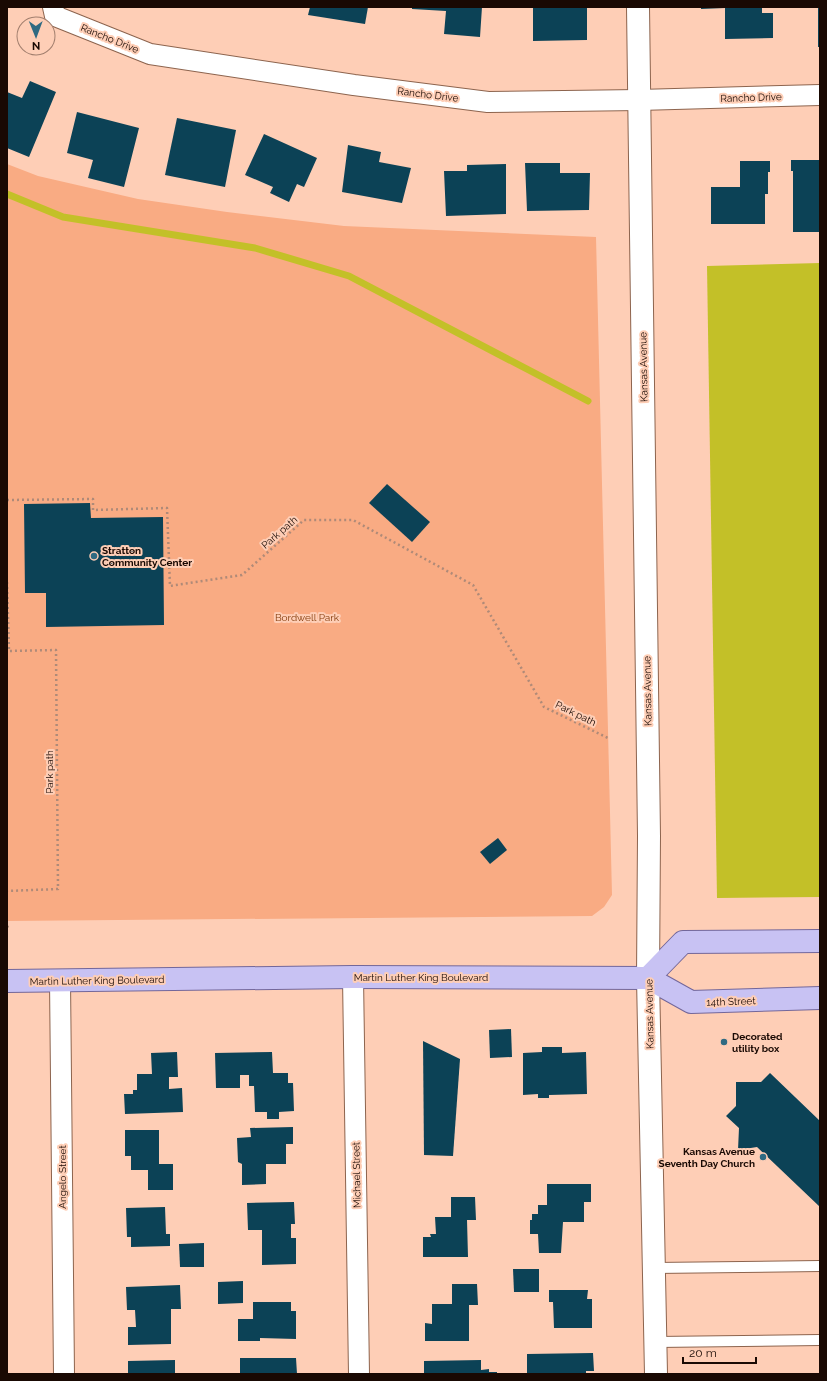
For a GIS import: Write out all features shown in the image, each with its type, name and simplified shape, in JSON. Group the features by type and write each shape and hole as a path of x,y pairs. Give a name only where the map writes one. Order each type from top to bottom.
{"main road":[{"path":"648,978 683,942 820,941"},
{"name":"Martin Luther King Boulevard","path":"7,981 353,977 648,978"},
{"name":"14th Street","path":"648,978 691,1002 820,998"}],"street":[{"name":"Rancho Drive","path":"53,7 55,16 150,54 354,85 488,102 820,95"},
{"name":"Kansas Avenue","path":"638,7 649,836 648,978 656,1374"},
{"name":"Michael Street","path":"353,977 358,1374"},
{"name":"Angelo Street","path":"60,980 64,1374"}],"lane":[{"path":"654,1268 820,1266"},
{"path":"656,1342 820,1340"}],"path":[{"name":"Park path","path":"7,500 93,499 94,510 167,508 170,586 242,575 304,520 353,520 473,585 544,707 610,738"},
{"name":"Park path","path":"7,582 9,651 56,650 58,889 7,891"}],"green space":[{"name":"Bordwell Park","path":"7,164 38,176 138,199 227,212 344,226 596,237 612,895 604,907 592,916 7,921"}],"shaded area":[{"path":"820,263 820,897 717,898 707,266"}],"building":[{"path":"310,7 368,7 365,24 308,15"},
{"path":"412,7 482,7 480,37 444,34 446,11 412,9"},
{"path":"533,7 587,7 587,40 533,41"},
{"path":"701,7 762,7 762,13 773,13 773,38 725,39 725,8 701,9"},
{"path":"818,7 820,7 820,47 818,47"},
{"path":"30,81 56,92 29,157 7,148 7,92 22,98"},
{"path":"77,112 139,128 124,187 88,178 93,160 67,153"},
{"path":"177,118 236,130 225,187 165,175"},
{"path":"264,134 317,158 304,187 297,184 289,202 270,193 273,187 245,175"},
{"path":"348,145 381,152 379,162 411,168 402,203 342,192"},
{"path":"791,160 819,160 820,232 793,232 793,171 791,171"},
{"path":"740,161 770,161 770,172 768,172 768,194 765,194 765,224 711,224 711,187 740,187"},
{"path":"525,163 560,163 560,173 590,173 589,210 527,211"},
{"path":"506,164 506,214 446,216 444,171 467,171 467,165"},
{"path":"387,484 430,522 412,542 369,503"},
{"name":"Stratton Community Center","path":"90,503 91,518 163,517 164,625 46,627 46,593 25,593 24,504"},
{"path":"498,838 507,850 490,864 480,852"},
{"path":"511,1029 512,1057 490,1058 489,1030"},
{"path":"423,1041 460,1059 453,1156 424,1155"},
{"path":"542,1047 562,1047 562,1053 586,1052 587,1094 549,1095 549,1098 538,1098 538,1094 523,1095 523,1053 542,1052"},
{"path":"177,1052 178,1077 169,1077 169,1089 182,1088 183,1112 125,1114 124,1094 133,1094 133,1090 137,1090 137,1074 152,1074 151,1053"},
{"path":"272,1052 273,1073 288,1073 288,1083 293,1083 294,1111 279,1112 279,1119 267,1119 267,1112 255,1112 254,1086 249,1086 249,1075 240,1075 240,1088 216,1088 215,1053"},
{"path":"770,1073 820,1121 820,1207 757,1147 738,1150 739,1128 726,1116 736,1106 736,1082 761,1082"},
{"path":"293,1127 293,1144 286,1144 286,1164 266,1164 266,1184 242,1185 242,1164 238,1162 237,1138 251,1137 250,1128"},
{"path":"125,1130 159,1130 159,1164 173,1164 173,1190 148,1190 148,1170 131,1170 131,1156 125,1156"},
{"path":"547,1184 591,1184 591,1202 584,1202 584,1222 563,1222 561,1253 539,1253 538,1234 530,1234 530,1220 532,1220 532,1214 538,1214 538,1205 547,1205"},
{"path":"451,1197 475,1197 476,1220 467,1220 468,1257 423,1257 423,1237 431,1237 430,1234 436,1234 435,1217 451,1217"},
{"path":"294,1202 295,1224 291,1224 291,1238 296,1238 296,1264 262,1265 262,1230 248,1230 247,1203"},
{"path":"165,1207 166,1234 170,1234 170,1246 131,1247 131,1237 127,1237 126,1208"},
{"path":"204,1243 204,1267 180,1267 179,1244"},
{"path":"513,1269 539,1269 539,1292 514,1292"},
{"path":"243,1281 243,1303 218,1304 218,1282"},
{"path":"452,1284 477,1284 478,1305 469,1305 469,1341 425,1341 425,1323 432,1324 432,1304 452,1304"},
{"path":"180,1285 181,1309 171,1309 171,1344 128,1345 128,1327 136,1327 135,1310 127,1310 126,1287"},
{"path":"549,1290 588,1290 587,1299 592,1299 592,1328 554,1328 553,1302 549,1302"},
{"path":"253,1302 291,1302 291,1311 296,1311 296,1339 260,1338 260,1341 238,1341 238,1319 253,1319"},
{"path":"593,1353 594,1371 586,1371 586,1374 527,1374 527,1354"},
{"path":"240,1358 296,1358 297,1374 240,1374"},
{"path":"175,1360 175,1374 128,1374 128,1361"},
{"path":"481,1360 481,1370 489,1369 489,1372 497,1372 497,1374 424,1374 424,1361"}],"waterway":[{"path":"7,194 63,217 255,248 349,276 588,401"}],"place":[{"name":"Stratton Community Center","path":"94,556"},
{"name":"Decorated utility box","path":"724,1042"},
{"name":"Kansas Avenue Seventh Day Church","path":"763,1157"}]}
